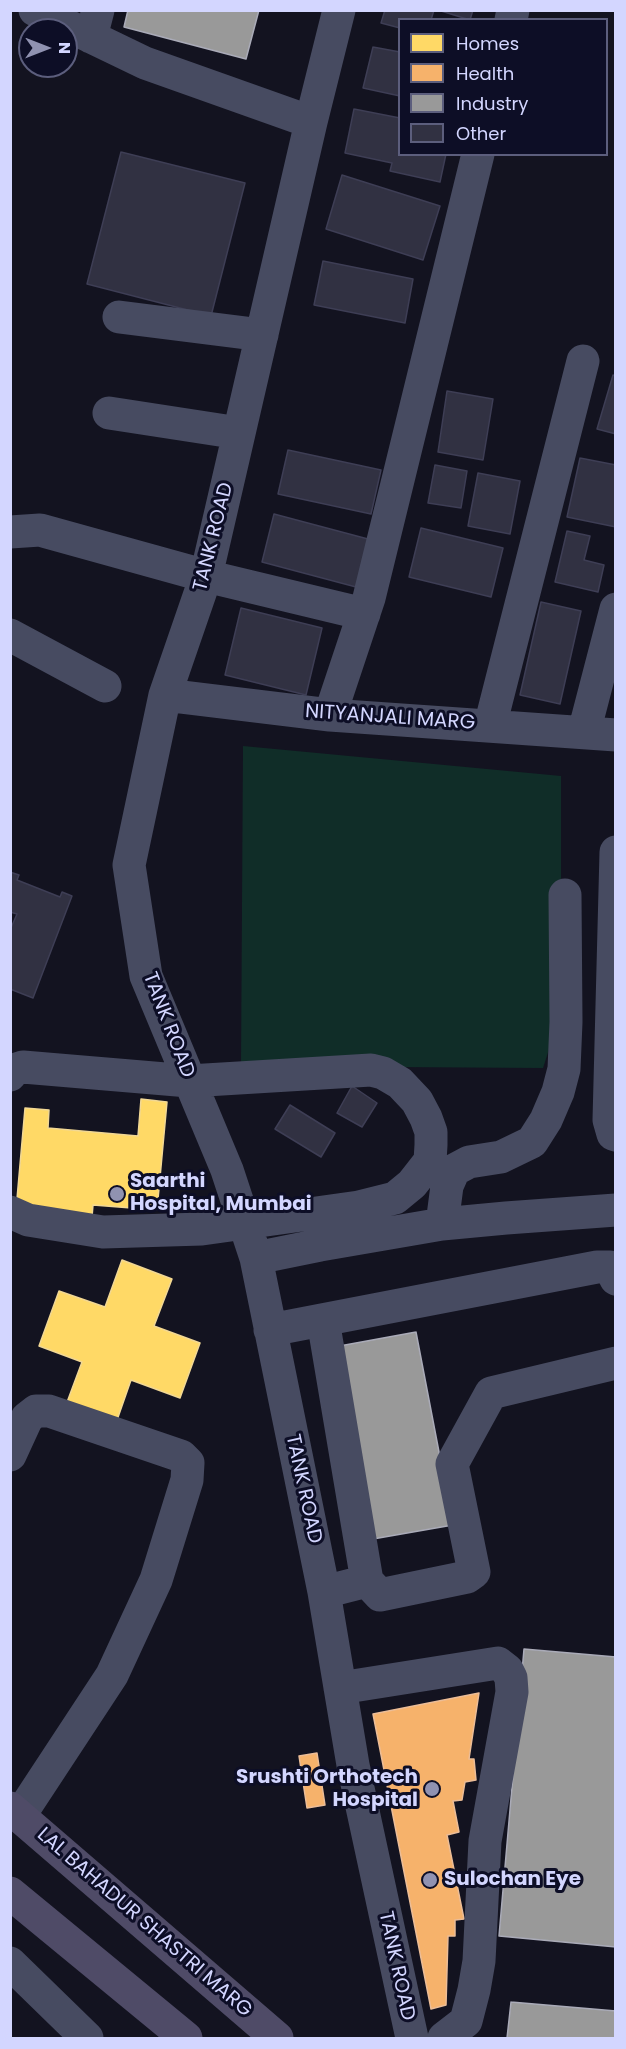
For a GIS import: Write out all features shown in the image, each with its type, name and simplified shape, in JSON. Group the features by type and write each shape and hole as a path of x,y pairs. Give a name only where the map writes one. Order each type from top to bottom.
{"main road":[{"name":"LAL BAHADUR SHASTRI MARG","path":"15,1811 277,2038"},
{"path":"10,1893 186,2038"}],"street":[{"path":"36,10 95,24 145,63 311,122"},
{"name":"TANK ROAD","path":"339,10 206,576 165,695 129,865 146,976 226,1170 256,1258 324,1592 353,1765 412,2038"},
{"path":"330,715 364,614 478,156"},
{"path":"119,317 262,335"},
{"path":"490,726 583,361"},
{"path":"109,413 239,432"},
{"path":"10,532 40,530 206,576 364,614"},
{"path":"600,734 615,609"},
{"path":"10,635 105,686"},
{"name":"NITYANJALI MARG","path":"165,695 330,715 600,734"},
{"path":"615,852 609,1120 615,1135"},
{"path":"442,1224 447,1186 454,1170 469,1162 501,1157 532,1142 546,1120 558,1092 564,1069 566,1022 565,895"},
{"path":"10,1075 23,1067 189,1081 371,1070 383,1073 400,1083 417,1101 430,1132 430,1161 412,1184 395,1198 359,1207 202,1229 103,1232 28,1220 10,1212"},
{"path":"256,1258 442,1224 615,1210"},
{"path":"270,1330 597,1267 610,1267 615,1279"},
{"path":"322,1320 367,1581 380,1595 467,1577 474,1572 452,1464 491,1393 615,1363"},
{"path":"10,1455 27,1418 36,1412 49,1412 181,1456 188,1463 187,1480 156,1580 112,1675 15,1811"},
{"path":"324,1592 367,1581"},
{"path":"340,1688 498,1663 507,1670 511,1678 512,1692 485,1841 479,1961 474,1990 466,2021 444,2038"},
{"path":"10,1963 87,2038"}],"green space":[{"path":"243,746 561,776 561,1012 543,1068 241,1066"}],"building: Homes":[{"path":"141,1099 167,1102 157,1210 93,1205 92,1217 16,1210 25,1108 49,1110 48,1128 138,1136"},
{"path":"122,1260 172,1279 154,1326 200,1343 180,1398 131,1380 116,1423 66,1405 82,1362 39,1346 59,1291 105,1307"}],"building: Health":[{"path":"479,1693 469,1759 474,1759 476,1780 465,1782 462,1800 453,1801 459,1832 447,1835 464,1919 455,1920 455,1936 448,1936 446,2005 431,2009 373,1714"},
{"path":"317,1753 325,1805 307,1808 299,1756"}],"building: Industry":[{"path":"128,10 259,10 246,59 124,27"},
{"path":"416,1332 453,1525 373,1539 334,1347"},
{"path":"524,1649 616,1657 616,1947 499,1936"},
{"path":"511,2002 616,2011 616,2038 507,2038"}],"building: Other":[{"path":"385,10 434,10 432,18 398,18 398,27 381,23"},
{"path":"438,10 473,10 471,18"},
{"path":"373,47 398,52 398,96 363,88"},
{"path":"354,109 398,118 398,156 446,156 440,182 390,171 392,163 345,153"},
{"path":"121,152 245,183 211,316 87,284"},
{"path":"342,175 440,206 423,260 326,229"},
{"path":"323,261 413,279 405,323 314,305"},
{"path":"613,375 616,376 616,434 597,429"},
{"path":"447,391 493,399 483,460 438,452"},
{"path":"288,450 381,470 371,514 278,494"},
{"path":"580,458 616,465 616,527 567,517"},
{"path":"435,465 467,471 461,508 428,503"},
{"path":"478,473 520,481 510,534 468,526"},
{"path":"274,514 368,539 356,587 262,562"},
{"path":"421,528 503,548 491,597 409,577"},
{"path":"567,531 590,536 584,560 604,565 598,592 555,582"},
{"path":"541,602 581,611 560,704 520,695"},
{"path":"241,608 322,628 306,695 225,675"},
{"path":"10,872 19,875 17,880 60,897 62,892 72,896 33,998 10,989 10,930 17,914 10,912"},
{"path":"352,1086 377,1103 362,1127 337,1113"},
{"path":"290,1105 335,1133 321,1157 275,1129"}],"place":[{"name":"Saarthi Hospital, Mumbai","path":"117,1194"},
{"name":"Srushti Orthotech Hospital","path":"432,1789"},
{"name":"Sulochan Eye","path":"430,1880"}]}
